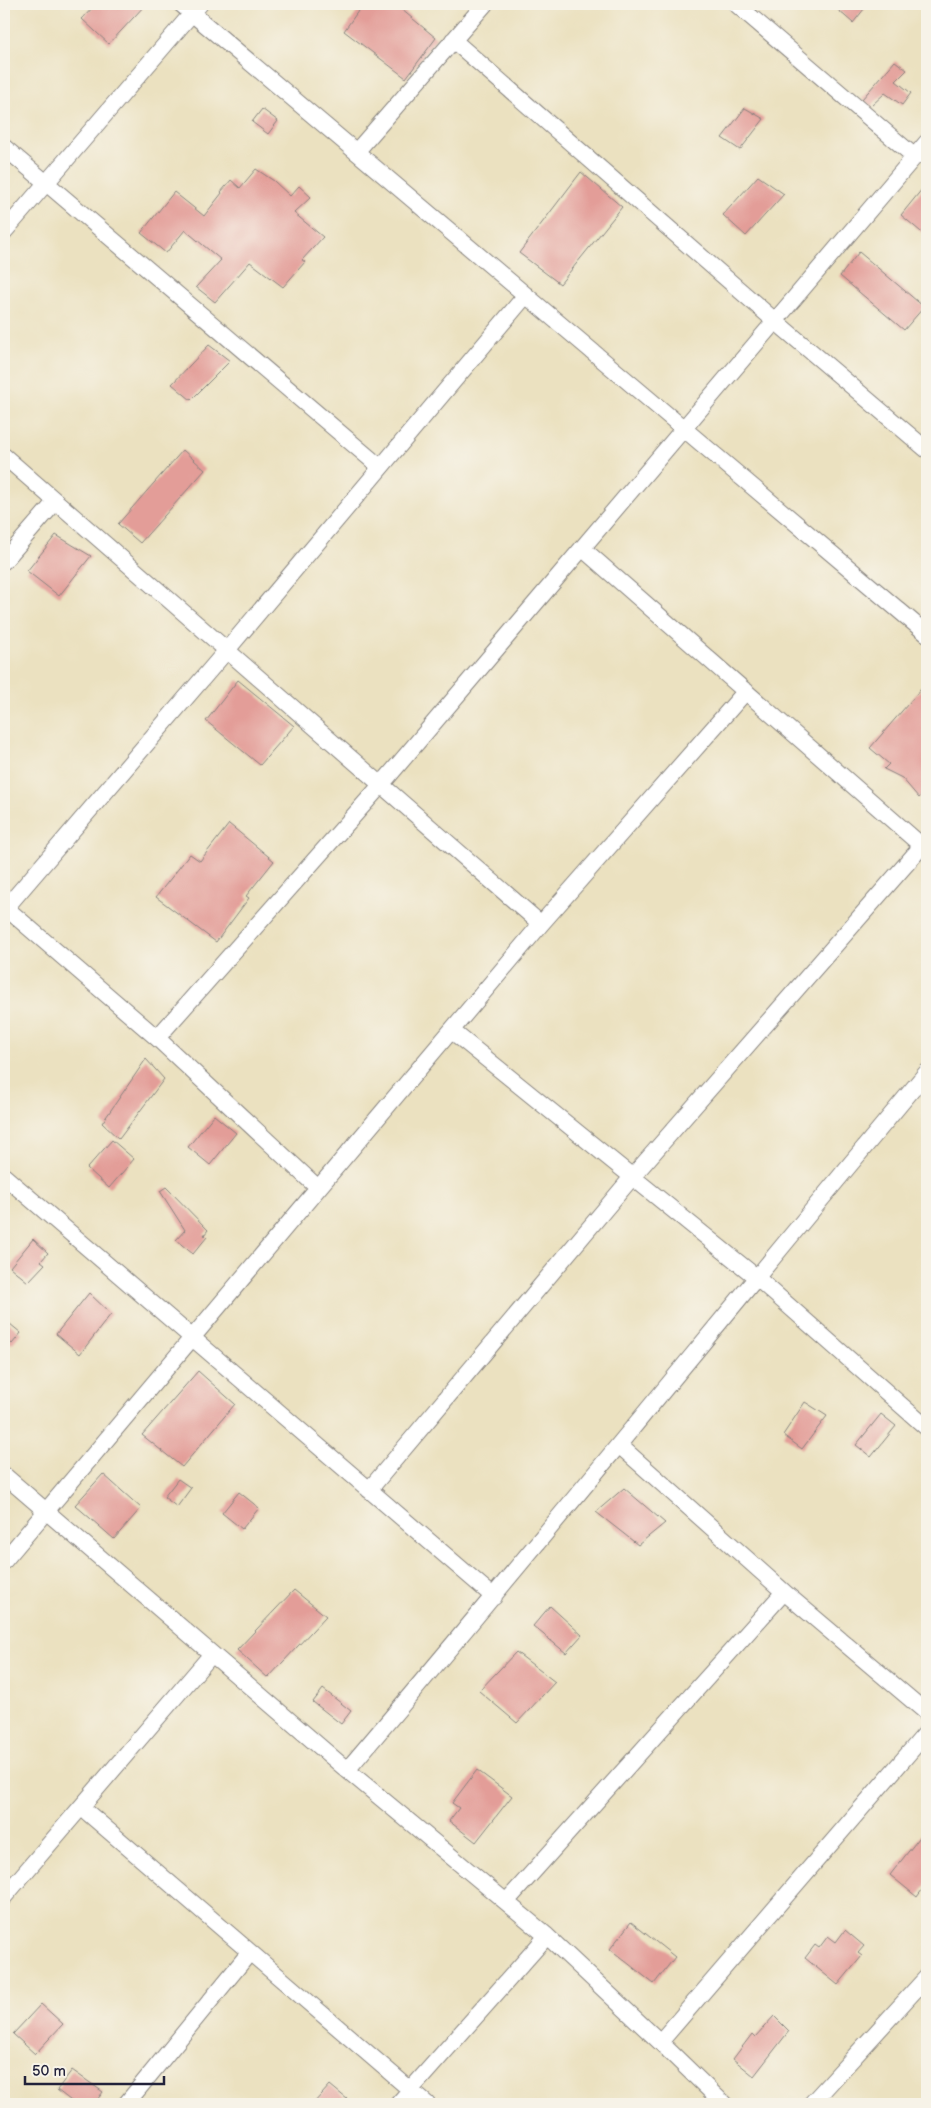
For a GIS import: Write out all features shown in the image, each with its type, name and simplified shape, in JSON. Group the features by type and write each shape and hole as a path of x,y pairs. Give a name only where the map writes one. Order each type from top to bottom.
{"street":[{"path":"356,152 485,4"},
{"path":"736,4 915,157"},
{"path":"4,232 191,7 356,152 927,634"},
{"path":"453,40 775,321 927,450"},
{"path":"157,1038 381,785 927,142"},
{"path":"4,147 380,467"},
{"path":"318,1188 157,1038 5,909 227,650 526,295"},
{"path":"4,456 541,924"},
{"path":"4,561 56,502"},
{"path":"368,1490 633,1176 925,848 582,548"},
{"path":"4,1561 541,924 746,691"},
{"path":"452,1031 756,1277 926,1423"},
{"path":"347,1770 494,1597 927,1072"},
{"path":"4,1176 494,1597"},
{"path":"619,1445 784,1592 927,1713"},
{"path":"4,1475 347,1770 547,1936 724,2104"},
{"path":"506,1902 784,1592"},
{"path":"4,1897 212,1654"},
{"path":"660,2042 927,1732"},
{"path":"81,1807 427,2104"},
{"path":"398,2104 547,1936"},
{"path":"126,2104 250,1952"},
{"path":"811,2104 927,1977"}],"building":[{"path":"96,4 146,4 109,44 82,19"},
{"path":"363,4 395,4 436,38 406,78 344,31"},
{"path":"831,4 868,4 853,23"},
{"path":"895,61 907,70 896,81 911,93 902,105 885,93 871,106 862,99"},
{"path":"745,108 764,119 740,150 722,138"},
{"path":"262,109 278,121 268,134 252,122"},
{"path":"256,169 274,181 290,196 299,186 311,197 294,213 323,237 302,260 305,262 283,287 250,262 215,302 196,287 221,260 185,230 166,253 141,233 174,192 204,216 231,180 240,188"},
{"path":"581,172 622,207 560,284 519,253"},
{"path":"758,176 784,194 746,236 723,215"},
{"path":"927,183 927,237 901,215"},
{"path":"859,252 924,307 904,330 840,276"},
{"path":"209,345 230,361 191,400 172,384"},
{"path":"183,450 205,470 140,543 118,524"},
{"path":"56,535 91,556 59,596 27,571"},
{"path":"238,680 294,726 260,765 206,721"},
{"path":"927,682 927,789 919,798 902,778 884,769 889,764 870,748"},
{"path":"229,824 274,861 246,896 249,898 216,942 156,897 190,854 200,861"},
{"path":"146,1059 164,1079 119,1139 102,1123"},
{"path":"214,1115 236,1133 210,1165 188,1147"},
{"path":"112,1140 134,1159 109,1188 87,1168"},
{"path":"166,1187 208,1230 204,1235 207,1237 193,1254 176,1240 185,1230 160,1191"},
{"path":"33,1239 48,1253 41,1261 45,1264 28,1282 10,1267"},
{"path":"89,1293 111,1314 80,1354 56,1334"},
{"path":"4,1319 21,1333 12,1344 4,1337"},
{"path":"198,1371 235,1404 182,1467 142,1435"},
{"path":"805,1402 827,1416 802,1449 783,1435"},
{"path":"881,1414 896,1426 871,1457 856,1445"},
{"path":"103,1474 141,1508 114,1539 75,1505"},
{"path":"178,1479 191,1488 177,1507 164,1497"},
{"path":"624,1488 665,1523 638,1545 596,1512"},
{"path":"239,1492 259,1508 242,1529 222,1513"},
{"path":"294,1590 326,1616 268,1678 237,1650"},
{"path":"550,1606 582,1635 566,1653 533,1626"},
{"path":"516,1652 555,1682 517,1723 479,1691"},
{"path":"323,1689 351,1711 341,1724 313,1702"},
{"path":"477,1770 512,1796 476,1842 449,1821 459,1808 452,1803"},
{"path":"927,1828 927,1883 917,1897 890,1875"},
{"path":"631,1922 675,1957 654,1984 610,1949"},
{"path":"845,1930 864,1946 858,1953 862,1956 838,1985 805,1958 815,1945 819,1948 828,1936 836,1942"},
{"path":"41,2004 63,2024 35,2054 13,2034"},
{"path":"774,2016 789,2031 754,2076 733,2059 752,2034 755,2037"},
{"path":"72,2070 103,2092 94,2104 75,2104 57,2090"},
{"path":"330,2085 353,2104 313,2104"}]}
